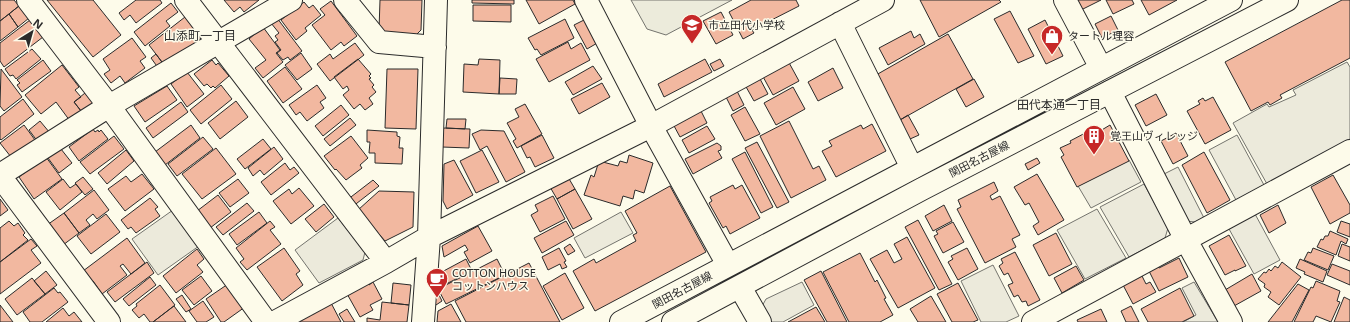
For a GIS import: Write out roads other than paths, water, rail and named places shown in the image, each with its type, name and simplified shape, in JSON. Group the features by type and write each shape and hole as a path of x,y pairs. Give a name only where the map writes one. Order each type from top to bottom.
{"street":[{"path":"28,0 109,106 266,322"},
{"path":"186,0 386,262"},
{"path":"109,322 0,175 109,106 291,0"},
{"path":"345,0 379,42 435,47"},
{"path":"423,322 429,237 436,0"},
{"path":"586,0 651,126 728,265"},
{"path":"275,322 429,237 651,126 883,0"},
{"path":"1065,0 1101,68"},
{"name":"関田名古屋線","path":"621,322 1231,0"},
{"name":"関田名古屋線","path":"673,322 922,189 1287,0"},
{"path":"840,23 912,168"},
{"path":"1110,92 1186,240 1231,322"},
{"path":"1041,320 1350,151"},
{"path":"740,287 760,322"}],"place":[{"name":"市立田代小学校","path":"692,44"},
{"name":"タートル理容","path":"1052,56"},
{"name":"覚王山ヴィレッジ","path":"1094,156"},
{"name":"COTTON HOUSE コットンハウス","path":"437,298"}],"district":[{"name":"山添町一丁目","path":"200,36"},
{"name":"田代本通一丁目","path":"1059,105"}]}
